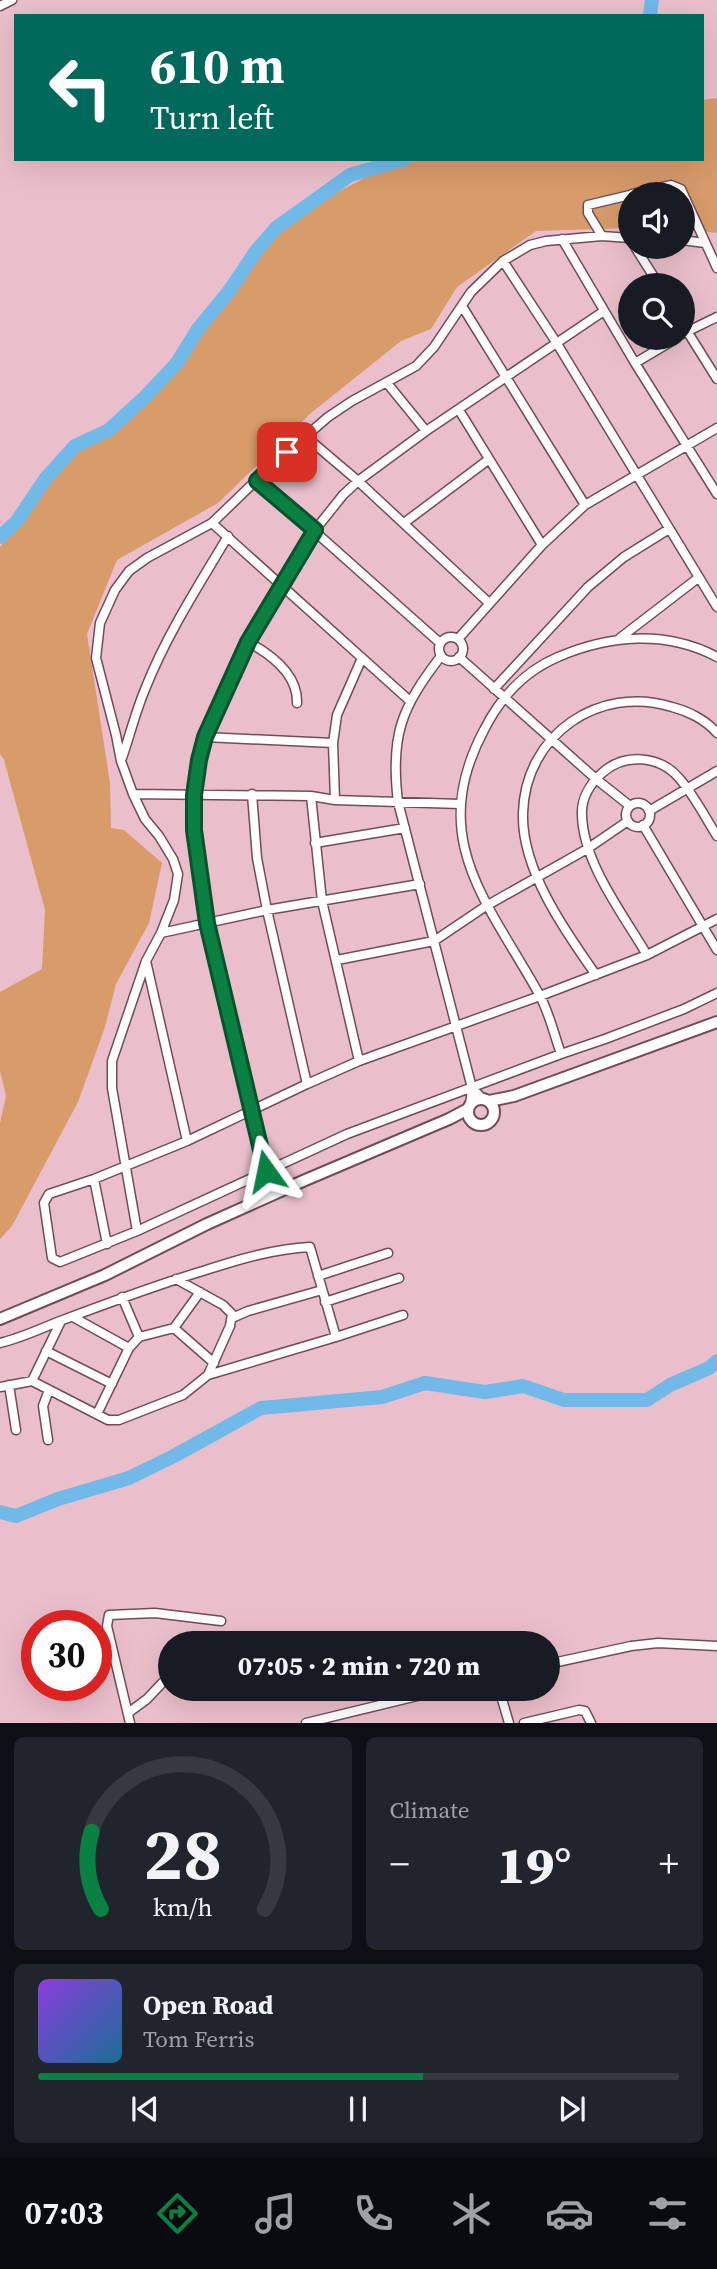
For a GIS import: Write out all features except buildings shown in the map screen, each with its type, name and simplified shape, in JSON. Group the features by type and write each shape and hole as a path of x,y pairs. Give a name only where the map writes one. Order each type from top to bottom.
{"main road":[{"path":"0,1319 105,1275 303,1181 449,1119 469,1107 475,1100 514,1096 717,1022"},
{"path":"494,1114 514,1096"},
{"path":"449,1119 485,1125 493,1119 494,1109 485,1100"},
{"path":"469,1107 471,1121"}],"street":[{"path":"0,6 12,0"},
{"path":"602,236 586,207 618,197"},
{"path":"695,220 717,268"},
{"path":"137,1231 112,1088 112,1061 146,961 174,900 178,874 173,859 145,819 133,794 121,761 96,658 100,624 115,590 129,571 147,558 212,523 305,436 352,401 416,366 426,357 471,292 503,261 530,245 562,239 618,237"},
{"path":"562,239 717,494"},
{"path":"695,242 705,243"},
{"path":"503,261 556,342 698,578 714,593 717,607"},
{"path":"462,306 585,505"},
{"path":"266,1171 207,923 194,830 194,795 205,737 248,642 315,530 333,506 358,481 426,431 604,311"},
{"path":"695,326 717,317"},
{"path":"695,346 717,379"},
{"path":"635,362 656,350"},
{"path":"387,383 426,431"},
{"path":"459,410 542,545"},
{"path":"458,639 542,545 585,505 717,428"},
{"path":"305,436 358,481 488,603"},
{"path":"404,523 488,460"},
{"path":"257,481 440,643"},
{"path":"212,523 410,701"},
{"path":"494,689 588,587 624,557 669,529"},
{"path":"121,761 145,687 185,607 228,536"},
{"path":"620,639 698,578"},
{"path":"446,638 458,639 463,650 459,657 450,661 441,656 440,643 446,638"},
{"path":"561,1054 540,996 486,906 466,858 460,804 478,741 503,698 525,677 550,660 581,647 620,639 651,638 677,642 717,657"},
{"path":"248,642 277,663 295,681 297,703"},
{"path":"441,656 410,701 396,740 394,768 398,802 472,1088 469,1107"},
{"path":"459,657 630,806"},
{"path":"335,800 333,743 341,702 362,658"},
{"path":"596,975 550,904 537,877 523,813 530,778 552,740 572,720 594,708 627,700 657,702 682,710 698,718 717,733"},
{"path":"205,737 333,743"},
{"path":"647,954 587,849 582,813 584,800 596,779 621,761 652,761 677,775 717,836"},
{"path":"649,810 717,771"},
{"path":"133,794 252,794 460,804"},
{"path":"252,794 257,858 307,1084"},
{"path":"311,796 322,901 359,1061"},
{"path":"640,803 649,810 649,819 643,825 635,826 628,821 626,813 630,806 640,803"},
{"path":"337,960 433,940 486,906 587,849 628,821"},
{"path":"643,825 717,950"},
{"path":"314,843 405,828"},
{"path":"161,933 267,910 420,884"},
{"path":"717,919 647,954 596,975 359,1061 187,1141 46,1197 44,1203 52,1258 60,1262 107,1244 347,1133 684,1009 717,993"},
{"path":"146,961 187,1141"},
{"path":"472,1088 485,1100"},
{"path":"94,1179 107,1244"},
{"path":"0,1343 21,1338 122,1297 176,1279 271,1251 310,1247 336,1337"},
{"path":"318,1276 388,1253"},
{"path":"16,1430 4,1386 32,1381 113,1421 188,1393 208,1375 232,1318 230,1310 176,1279"},
{"path":"326,1302 399,1279"},
{"path":"232,1318 322,1290"},
{"path":"97,1414 129,1348 139,1337 174,1328 200,1292"},
{"path":"122,1297 139,1337"},
{"path":"208,1375 403,1315"},
{"path":"73,1317 129,1348"},
{"path":"32,1381 61,1321"},
{"path":"174,1328 214,1363"},
{"path":"46,1352 112,1384"},
{"path":"48,1440 43,1406 49,1390"},
{"path":"130,1723 107,1626 108,1615 155,1614 221,1621"},
{"path":"560,1661 631,1646 659,1643 717,1646"},
{"path":"128,1713 158,1687"},
{"path":"306,1723 397,1701"},
{"path":"503,1701 509,1723"},
{"path":"524,1723 579,1710 585,1711 590,1723"}],"shaded area":[{"path":"717,98 717,233 695,230 695,182 618,182 618,228 536,231 457,287 431,329 401,341 311,413 218,503 117,560 87,634 110,783 111,828 124,830 162,863 149,923 116,984 105,1027 78,1102 12,1226 0,1239 0,1123 6,1096 0,1071 0,992 42,969 45,910 4,760 0,754 0,547 72,454 153,383 270,228 372,174 412,161 704,161 704,100"}],"waterway":[{"path":"650,14 652,0"},
{"path":"0,537 17,521 46,478 75,446 109,430 177,363 198,329 276,228 350,175 398,161"},
{"path":"0,1512 16,1516 58,1499 129,1478 261,1408 382,1397 425,1383 485,1392 523,1386 564,1400 647,1400 670,1385 709,1368 717,1361"}],"route":[{"path":"266,1171 207,923 194,830 194,795 205,737 248,642 315,530 257,481 287,452"}]}
